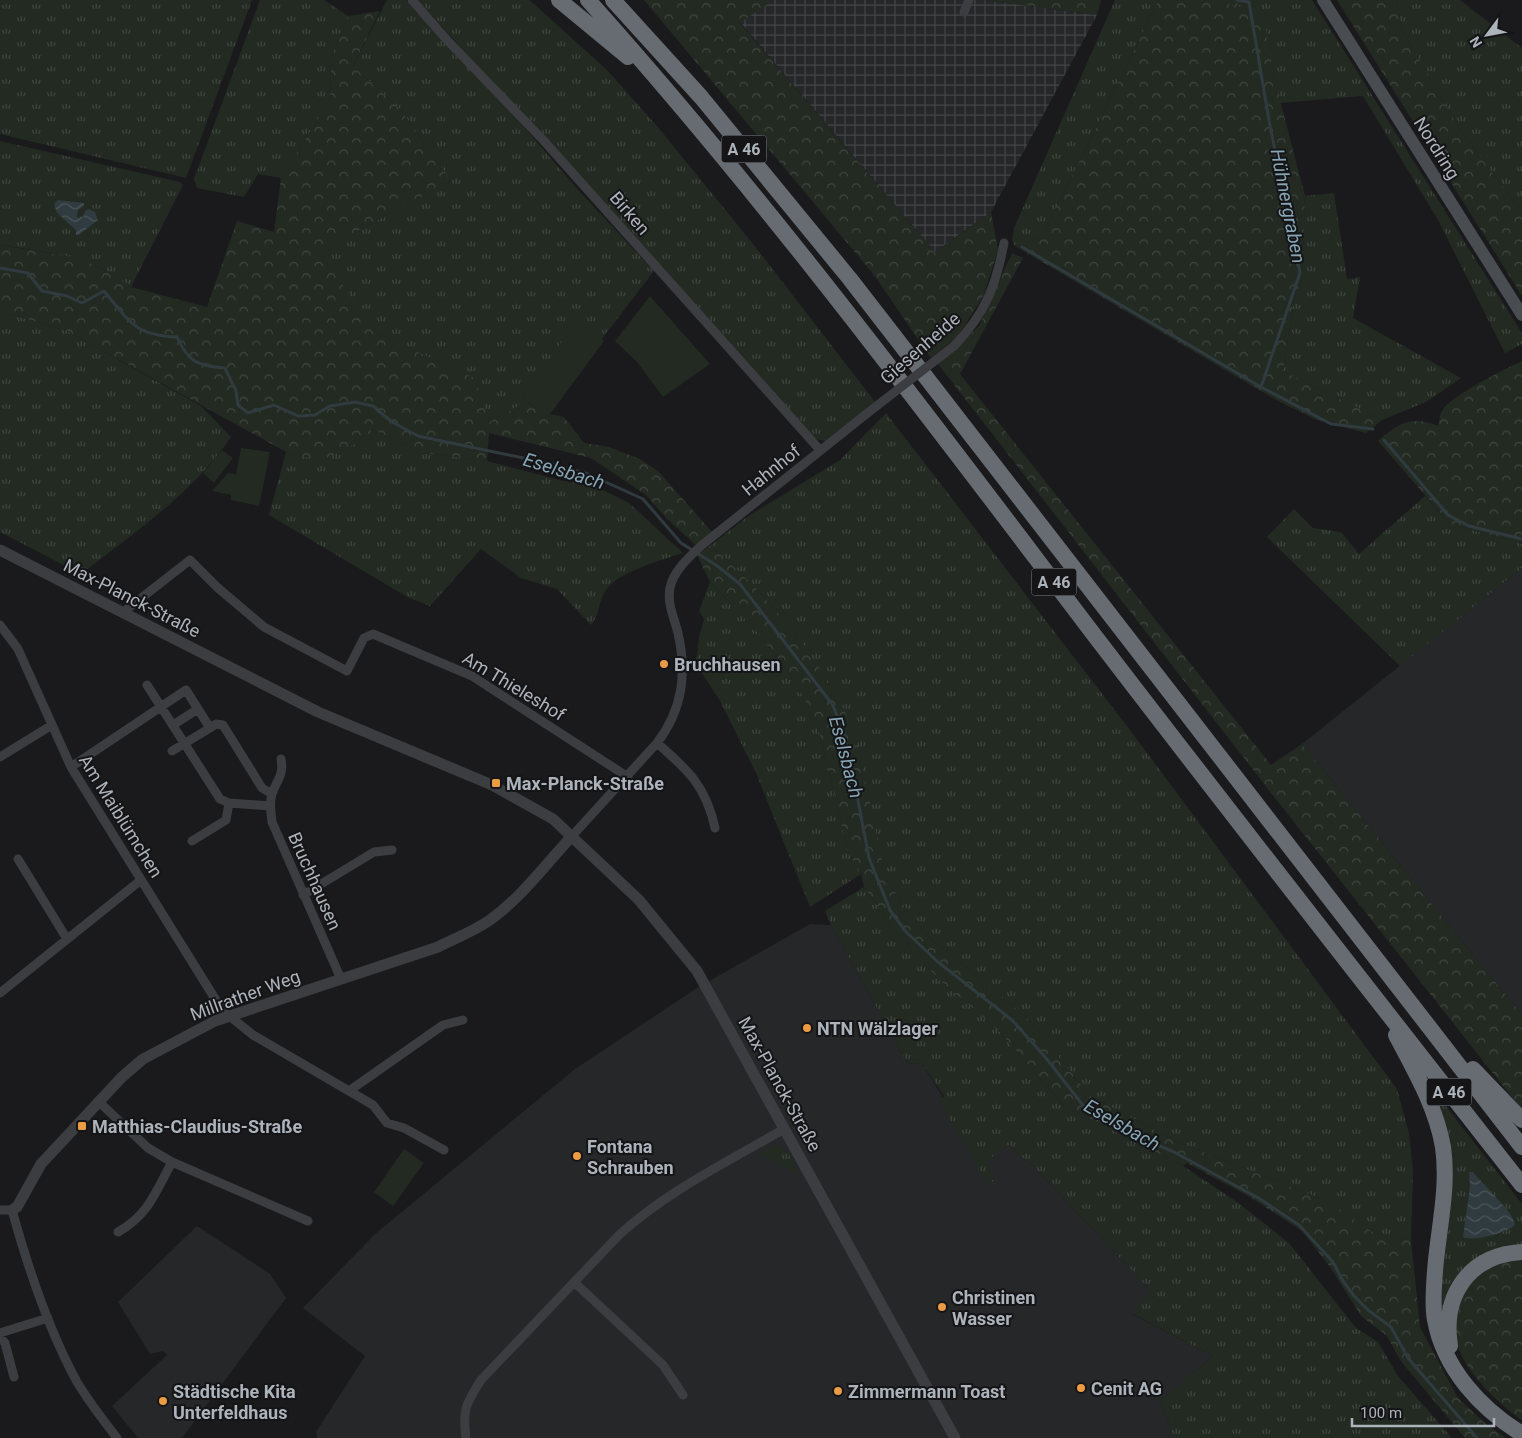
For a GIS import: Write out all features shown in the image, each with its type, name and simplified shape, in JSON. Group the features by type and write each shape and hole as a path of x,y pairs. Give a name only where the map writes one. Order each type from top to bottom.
{"highway":[{"path":"559,0 667,88"},
{"name":"A 46","path":"588,0 667,88 830,290 1207,783 1522,1185"},
{"name":"A 46","path":"613,0 700,97 850,280 1522,1147"},
{"path":"1377,998 1424,1088 1434,1114 1443,1147 1444,1179 1435,1271 1435,1319 1440,1337 1456,1370 1481,1403 1502,1422 1522,1434"},
{"path":"1415,1009 1522,1120"},
{"path":"1456,1370 1448,1327 1456,1290 1470,1273 1489,1259 1507,1253 1522,1252"}],"main road":[{"name":"Nordring","path":"1323,0 1522,315"}],"street":[{"name":"Birken","path":"412,0 447,40 544,141 820,450"},
{"path":"964,12 969,0"},
{"name":"Giesenheide","path":"865,415 954,346 980,316 990,296 1004,243"},
{"name":"Hahnhof","path":"572,836 628,777 668,729 683,680 683,662 678,632 669,603 670,586 690,556 865,415"},
{"name":"Max-Planck-Straße","path":"0,550 318,712 492,786 553,819 626,886 684,952 697,971 955,1438"},
{"name":"Am Thieleshof","path":"122,613 190,560 218,588 264,627 347,672 364,638 373,634 472,676 628,777"},
{"name":"Am Maiblümchen","path":"2,630 18,649 71,767 222,1010 253,1036 372,1105 387,1123 404,1128 444,1150"},
{"path":"148,685 220,799 229,803 270,806"},
{"path":"71,767 186,690 210,728"},
{"path":"173,725 198,709"},
{"path":"172,752 216,724 223,726 262,788 272,794"},
{"path":"0,757 52,725"},
{"path":"657,743 690,773 710,804 715,828"},
{"name":"Bruchhausen","path":"281,759 283,771 272,794 270,806 277,837 342,979"},
{"path":"192,841 226,820 229,803"},
{"name":"Millrather Weg","path":"12,1210 17,1207 41,1164 98,1101 143,1059 229,1016 438,947 490,920 518,896 572,836"},
{"path":"303,894 374,852 392,850"},
{"path":"18,859 67,939"},
{"path":"0,993 141,880"},
{"path":"349,1092 442,1025 463,1020"},
{"path":"98,1101 148,1148 172,1162 308,1221"},
{"path":"466,1438 465,1405 481,1380 619,1234 645,1212 784,1128"},
{"path":"118,1232 134,1223 145,1212 172,1162"},
{"path":"0,1210 12,1210 48,1318 78,1383 117,1438"},
{"path":"574,1282 663,1365 683,1395"},
{"path":"0,1333 48,1318"},
{"path":"0,1338 5,1343 14,1377"}],"shaded area":[{"path":"773,0 984,0 1097,15 991,212 935,252 740,22"},
{"path":"1522,568 1522,1015 1302,744"},
{"path":"810,924 831,925 907,1063 922,1064 984,1162 1009,1145 1037,1170 1151,1291 1132,1314 1213,1356 1161,1400 1174,1438 317,1438 316,1432 365,1356 303,1308 375,1234 575,1069 697,988"},
{"path":"197,1226 270,1274 286,1298 182,1438 138,1438 112,1406 167,1355 163,1351 150,1354 118,1302"}],"green space":[{"path":"0,0 252,0 186,178 0,134"},
{"path":"260,0 324,0 348,16 331,57 330,100 281,178 258,174 244,197 197,188 194,179"},
{"path":"387,0 406,0 519,121 578,190 654,271 545,413 526,402 489,422 473,378 372,331 317,252 451,181 401,110 353,66"},
{"path":"418,0 529,0 534,4 608,71 657,126 757,249 876,403 825,441 815,439"},
{"path":"644,0 773,0 740,23 935,252 991,212 998,250 984,295 958,336 931,358 874,275"},
{"path":"984,0 1101,0 1097,15"},
{"path":"1115,0 1159,0 1042,237 1015,246 1012,240 1014,228"},
{"path":"1159,0 1205,0 1263,11 1273,73 1305,196 1302,280 1294,300 1283,371 1382,420 1366,433 1315,419 1278,401 1015,246 1042,237"},
{"path":"1205,0 1312,0 1522,333 1522,344 1505,353 1438,220 1363,96 1280,103 1273,73"},
{"path":"1337,0 1397,0 1402,30 1459,128 1522,213 1522,296"},
{"path":"1397,0 1460,0 1522,48 1522,213 1459,128 1402,30"},
{"path":"380,11 353,66 401,110 451,181 318,252 332,268 372,331 474,378 489,422 526,402 545,413 564,417 584,443 609,447 640,459 658,471 713,533 697,546 667,519 646,495 591,458 489,433 487,461 423,453 371,429 355,444 327,458 295,457 67,331 0,311 0,245 80,258 119,278 131,287 207,307 237,221 274,232 281,178 330,100 331,57 348,16"},
{"path":"0,141 180,182 183,185 131,287 100,268 84,262 52,253 0,245"},
{"path":"1334,193 1347,279 1360,277 1353,318 1461,378 1426,402 1382,420 1283,371 1294,300 1302,280 1305,196"},
{"path":"1012,253 1023,258 960,374 1271,765 1302,744 1522,1015 1522,1110 1275,798 938,364 979,326"},
{"path":"650,296 710,364 663,397 637,362 615,341"},
{"path":"0,311 67,331 201,406 231,437 216,458 181,494 81,574 0,532"},
{"path":"577,321 604,341 548,417 522,397"},
{"path":"1522,361 1522,544 1450,524 1378,441 1399,425 1413,421 1438,426 1442,411 1455,398 1479,383"},
{"path":"886,413 1130,730 1397,1089 1409,1133 1413,1170 1411,1241 1371,1232 1331,1203 1176,1141 1090,1096 1029,1020 986,982 931,940 895,894 886,879 875,834 797,635 754,586 711,545 747,517 840,460"},
{"path":"371,429 423,453 487,461 563,481 595,486 629,503 683,553 641,567 612,584 603,594 596,617 591,625 557,589 521,578 481,549 430,606 409,598 269,515 286,452 295,457 355,444"},
{"path":"241,448 270,452 259,506 231,500 231,495 212,491 228,473 236,474"},
{"path":"222,450 233,458 214,483 203,473"},
{"path":"1425,496 1450,524 1522,544 1522,568 1400,666 1267,537 1294,509 1313,528 1341,532 1359,554"},
{"path":"711,545 754,586 797,635 837,694 856,736 886,879 895,894 931,940 986,982 1029,1020 1090,1096 1176,1141 1331,1203 1372,1232 1411,1241 1420,1327 1458,1398 1487,1425 1506,1438 1465,1438 1400,1360 1387,1336 1361,1316 1330,1267 1302,1231 1250,1197 1187,1163 1183,1166 1063,1105 998,1030 938,979 895,931 864,887 861,874 848,852 818,727 796,682 753,627 710,582 697,555"},
{"path":"710,582 753,627 796,682 818,727 848,852 861,874 810,907 756,773 719,699 696,664 699,637 704,619 699,611"},
{"path":"864,887 895,931 938,979 998,1030 1063,1105 1183,1166 1237,1202 1289,1243 1356,1328 1378,1342 1398,1376 1452,1438 1174,1438 1161,1400 1213,1356 1131,1313 1151,1291 1037,1170 1009,1145 985,1162 996,1179 988,1185 939,1101 944,1096 922,1064 907,1063 825,911"},
{"path":"1438,1096 1522,1204 1522,1248 1439,1320 1445,1219 1434,1099"},
{"path":"777,1145 788,1153 800,1175 758,1154"},
{"path":"404,1149 424,1163 393,1206 374,1192"},
{"path":"1522,1259 1522,1420 1488,1391 1467,1365 1455,1337 1454,1323 1461,1301 1471,1282 1477,1276 1492,1266"}],"water":[{"path":"58,200 84,203 84,206 78,210 77,218 83,217 85,211 89,209 95,212 98,220 79,235 76,235 76,230 57,213 54,204"},
{"path":"1469,1172 1473,1172 1504,1206 1515,1225 1490,1236 1463,1237 1470,1187"}],"waterway":[{"name":"Hühnergraben","path":"1237,0 1249,2 1270,126 1300,273 1261,387 1331,424 1373,429"},
{"path":"1022,247 1261,387"},
{"name":"Eselsbach","path":"0,268 28,273 42,291 67,296 82,303 104,291 134,325 151,333 177,337 185,352 195,361 208,366 225,368 236,391 238,405 248,413 274,405 298,416 315,415 330,406 355,402 373,406 392,422 418,436 552,464 588,474 643,499 681,543 716,565 740,584 832,704 843,729 869,858 890,910 906,932 938,962 1012,1020 1046,1058 1082,1104 1095,1113 1126,1124 1148,1141 1174,1152 1260,1199 1299,1225 1333,1262 1354,1296 1368,1310 1391,1327 1408,1358 1477,1438"},
{"name":"Hühnergraben","path":"1384,440 1448,515 1469,526 1522,539"}],"place":[{"name":"Bruchhausen","path":"664,664"},
{"name":"Max-Planck-Straße","path":"496,783"},
{"name":"NTN Wälzlager","path":"807,1028"},
{"name":"Matthias-Claudius-Straße","path":"82,1126"},
{"name":"Fontana Schrauben","path":"577,1156"},
{"name":"Christinen Wasser","path":"942,1307"},
{"name":"Cenit AG","path":"1081,1388"},
{"name":"Zimmermann Toast","path":"838,1391"},
{"name":"Städtische Kita Unterfeldhaus","path":"163,1401"}]}
